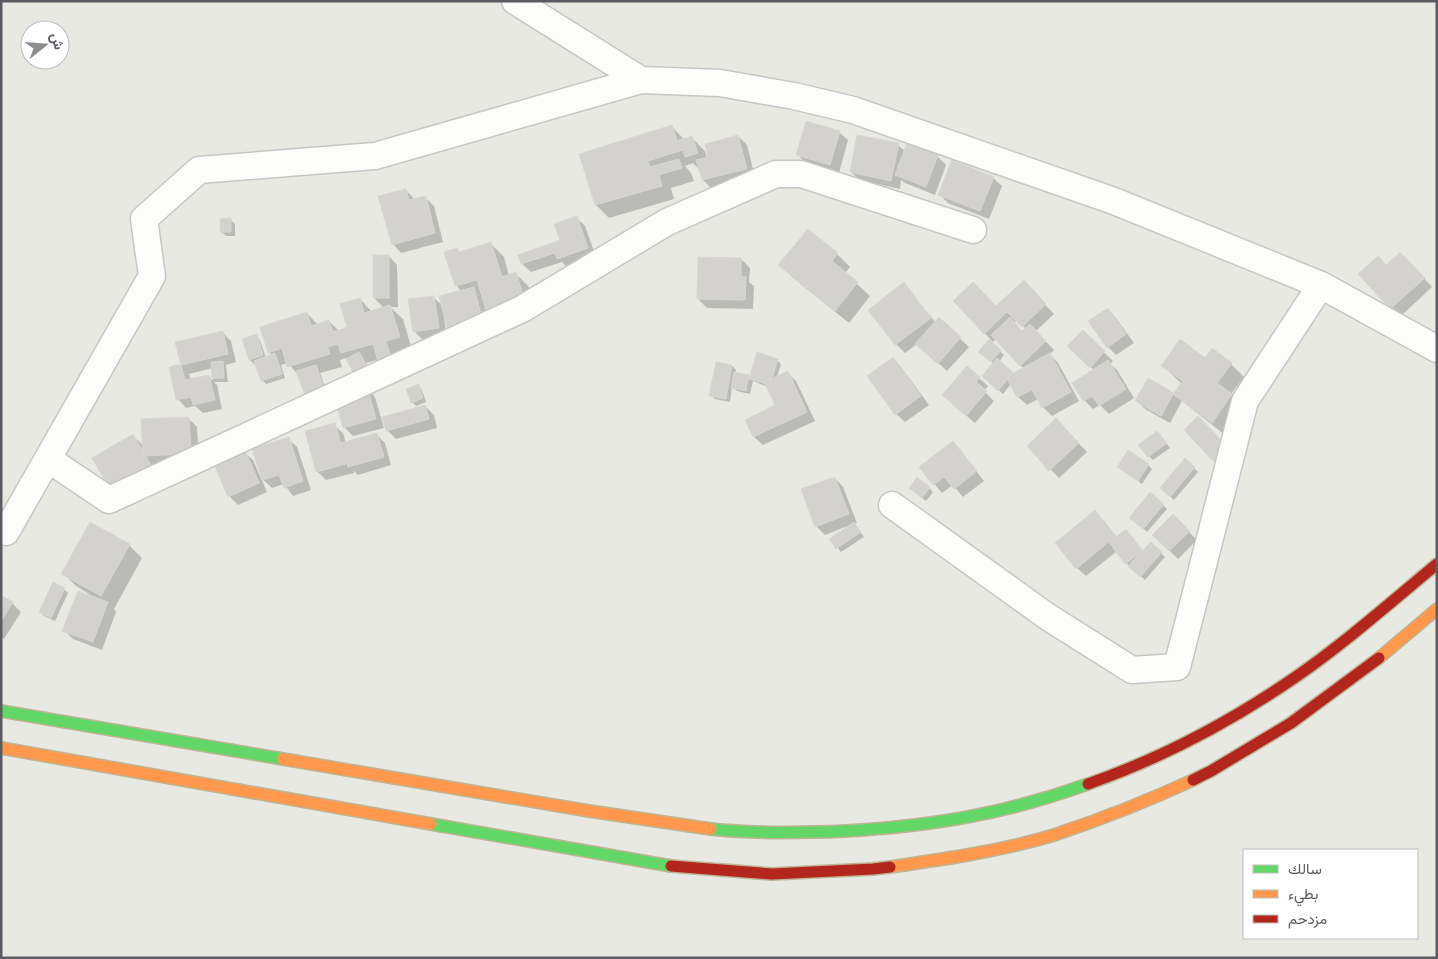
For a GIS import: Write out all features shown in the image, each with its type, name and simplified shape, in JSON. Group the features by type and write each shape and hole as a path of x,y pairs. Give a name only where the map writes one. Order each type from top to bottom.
{"highway":[{"path":"1,711 589,812 675,825 759,833 884,828 945,821 1000,810 1052,796 1176,747 1250,707 1317,662 1437,564"},
{"path":"1,748 673,866 772,874 874,869 965,856 1053,835 1143,803 1203,775 1291,723 1373,663 1437,609"}],"street":[{"path":"515,1 641,80"},
{"path":"6,532 152,276 144,219 199,170 374,156 641,80 720,83 794,96 853,110 1114,200 1321,285 1437,349"},
{"path":"48,459 110,500 522,309 667,222 776,174 801,174 974,230"},
{"path":"892,505 1048,617 1132,670 1178,667 1245,401 1321,285"}],"building":[{"path":"806,121 840,131 830,165 796,155"},
{"path":"672,125 677,141 692,136 698,153 685,157 683,150 648,161 650,167 679,159 682,168 659,175 662,186 595,205 579,154"},
{"path":"738,135 747,169 702,180 696,160 708,157 705,144"},
{"path":"857,135 899,143 891,181 850,172"},
{"path":"907,143 938,155 926,187 895,175"},
{"path":"952,160 994,177 980,211 938,195"},
{"path":"406,189 409,200 426,196 435,233 392,245 378,196"},
{"path":"577,216 588,248 557,259 555,253 521,264 518,255 560,240 554,224"},
{"path":"231,218 231,232 220,232 220,219"},
{"path":"808,229 838,253 832,261 858,282 835,311 778,265"},
{"path":"491,242 502,277 516,272 525,301 487,313 477,280 455,286 444,252 457,248 459,252"},
{"path":"1400,252 1425,278 1390,309 1358,274 1378,256 1386,265"},
{"path":"373,255 389,255 389,298 373,298"},
{"path":"698,257 741,258 741,277 746,277 745,300 697,299"},
{"path":"1024,280 1046,304 1022,327 1007,312 984,334 953,301 973,282 996,306"},
{"path":"904,282 931,318 895,345 868,310"},
{"path":"474,287 483,322 448,331 439,296"},
{"path":"434,296 439,328 413,332 408,299"},
{"path":"360,298 364,313 390,305 400,337 386,341 391,357 378,361 373,344 341,353 338,344 328,347 330,354 287,367 282,348 268,353 260,327 307,312 311,326 329,320 333,332 347,327 340,304"},
{"path":"1108,308 1126,334 1107,348 1088,321"},
{"path":"939,317 961,337 938,364 915,344"},
{"path":"1010,317 1022,331 1030,324 1046,341 1020,366 991,335"},
{"path":"1083,330 1105,351 1090,368 1067,346"},
{"path":"223,331 228,354 181,365 175,342"},
{"path":"257,334 263,355 249,360 242,339"},
{"path":"989,339 1001,350 991,362 978,352"},
{"path":"1180,339 1205,358 1212,348 1232,363 1217,383 1232,394 1212,423 1173,394 1183,381 1161,366"},
{"path":"359,352 367,366 354,374 346,359"},
{"path":"757,352 778,359 770,385 749,379"},
{"path":"275,353 282,374 261,381 254,361"},
{"path":"1050,353 1071,392 1042,408 1032,390 1017,397 1006,377"},
{"path":"893,357 921,396 895,415 867,376"},
{"path":"997,358 1013,372 998,391 982,376"},
{"path":"1108,360 1126,389 1099,406 1092,396 1083,401 1072,383"},
{"path":"223,361 224,378 212,378 211,362"},
{"path":"716,362 732,365 726,399 709,396"},
{"path":"181,364 185,380 209,375 215,400 193,405 191,397 176,400 169,367"},
{"path":"316,365 325,392 306,398 296,371"},
{"path":"967,366 980,377 976,382 987,391 966,416 942,395"},
{"path":"788,371 807,412 753,437 745,420 775,405 764,382"},
{"path":"734,372 749,375 746,391 731,388"},
{"path":"1148,378 1174,393 1161,416 1135,401"},
{"path":"419,384 423,398 411,403 406,389"},
{"path":"367,387 376,419 343,428 334,396"},
{"path":"425,405 429,419 386,431 382,417"},
{"path":"1198,416 1229,448 1214,462 1184,430"},
{"path":"189,417 191,454 143,456 141,419"},
{"path":"1056,418 1079,443 1049,471 1027,446"},
{"path":"335,423 346,464 316,472 305,431"},
{"path":"1157,431 1167,443 1148,457 1138,445"},
{"path":"377,433 384,457 348,467 341,443"},
{"path":"133,434 152,467 111,491 92,458"},
{"path":"289,437 303,481 284,488 279,475 262,480 252,449"},
{"path":"953,441 977,471 954,489 944,477 933,485 919,467"},
{"path":"245,450 259,483 228,497 214,464"},
{"path":"1128,450 1149,464 1138,481 1117,467"},
{"path":"1185,458 1195,467 1170,497 1160,488"},
{"path":"835,477 849,514 815,527 801,489"},
{"path":"917,477 930,487 922,498 909,488"},
{"path":"1150,492 1164,504 1143,529 1129,518"},
{"path":"1095,510 1116,536 1076,569 1055,543"},
{"path":"1173,514 1190,531 1169,551 1152,535"},
{"path":"90,522 130,544 101,596 61,574"},
{"path":"854,522 861,532 836,549 829,539"},
{"path":"1126,529 1143,551 1125,564 1109,542"},
{"path":"1151,542 1162,552 1140,577 1128,566"},
{"path":"53,582 65,588 51,618 39,612"},
{"path":"78,591 108,602 93,642 62,631"},
{"path":"1,595 13,602 1,621"}],"traffic: fast":[{"path":"1,711 283,759"},
{"path":"711,829 795,833 908,826 998,811 1088,784"},
{"path":"431,824 671,866"}],"traffic: slow":[{"path":"1379,658 1437,609"},
{"path":"1,748 431,824"},
{"path":"283,759 589,811 711,829"},
{"path":"890,867 952,858 1034,841 1090,823 1193,780"}],"traffic: jam":[{"path":"1088,784 1170,750 1247,708 1297,676 1333,649 1437,564"},
{"path":"1193,780 1291,723 1379,658"},
{"path":"671,866 772,874 890,867"}]}
